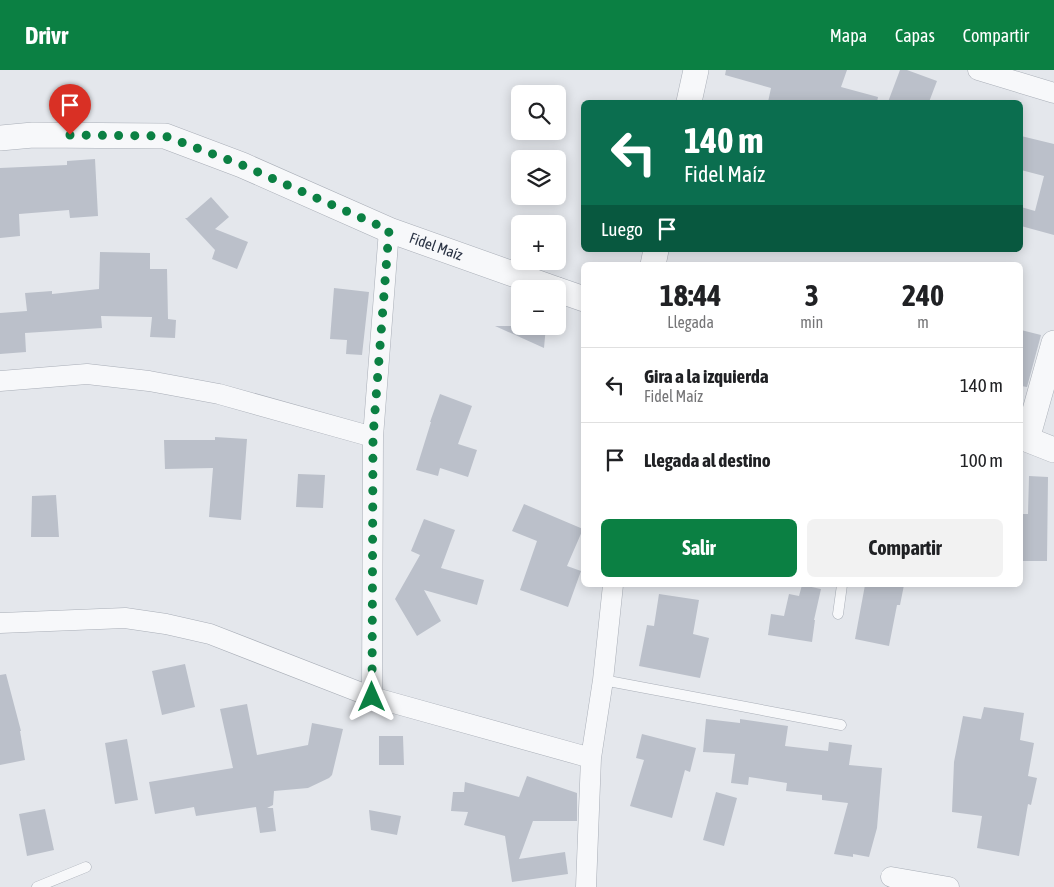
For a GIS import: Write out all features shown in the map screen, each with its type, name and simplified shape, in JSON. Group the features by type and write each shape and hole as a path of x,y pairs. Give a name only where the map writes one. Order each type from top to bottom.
{"street":[{"path":"689,100 696,70"},
{"path":"978,70 1054,93"},
{"name":"Fidel Maíz","path":"0,138 33,135 165,136 242,165 389,230 531,280"},
{"path":"372,697 373,437 389,230"},
{"name":"Fidel Maíz","path":"566,293 581,298"},
{"path":"1054,343 1024,438 1054,450"},
{"path":"0,381 87,374 149,381 219,394 373,437"},
{"path":"586,887 591,758 602,680 612,587"},
{"path":"0,623 125,618 166,624 210,634 372,697 591,758"},
{"path":"891,877 949,887"}],"lane":[{"path":"838,614 842,587"},
{"path":"602,680 841,725"},
{"path":"37,887 86,867"}],"building":[{"path":"726,70 847,70 841,87 878,97 877,100 768,100 771,88 725,75"},
{"path":"900,70 907,70 937,81 930,100 889,100"},
{"path":"1023,136 1054,144 1054,235 1023,227 1023,208 1035,211 1044,176 1023,171"},
{"path":"95,159 98,216 70,218 69,210 19,214 20,236 0,238 0,168 67,165 67,161"},
{"path":"211,197 229,217 215,229 248,242 237,269 212,259 215,250 185,218"},
{"path":"100,252 150,253 150,269 167,269 168,319 176,320 175,338 150,337 152,317 101,316 102,328 25,333 26,352 0,354 0,313 27,311 25,293 52,291 52,294 99,289"},
{"path":"334,288 369,292 362,355 346,354 347,340 330,339"},
{"path":"495,326 511,326 511,333"},
{"path":"1023,330 1041,335 1027,387 1023,386"},
{"path":"515,335 545,335 544,348"},
{"path":"440,394 472,406 458,444 477,450 468,477 440,468 438,476 416,470"},
{"path":"215,437 247,439 241,520 209,517 213,468 165,469 164,440 215,440"},
{"path":"298,474 325,475 323,508 296,507"},
{"path":"1029,476 1048,477 1047,561 1023,561 1023,514 1028,514"},
{"path":"56,495 59,537 31,537 32,496"},
{"path":"524,504 581,528 581,534 567,566 581,571 568,607 520,590 537,541 512,531"},
{"path":"424,519 455,530 441,568 484,580 477,605 424,590 441,621 417,636 395,599 420,555 411,551"},
{"path":"801,587 821,589 814,620 812,642 768,635 771,614 784,616 789,594 799,596"},
{"path":"865,587 904,587 900,605 897,605 889,646 855,639"},
{"path":"659,594 699,600 693,634 709,638 700,678 639,666 647,625 654,626"},
{"path":"185,664 195,707 162,715 152,671"},
{"path":"6,674 21,731 25,760 0,765 0,675"},
{"path":"247,704 257,755 308,745 312,723 343,729 332,775 308,788 274,791 273,805 267,808 273,808 276,831 260,833 256,807 196,816 194,807 155,814 149,782 233,768 220,709"},
{"path":"984,707 1024,713 1020,740 1034,743 1028,776 1037,778 1031,805 1028,804 1019,856 977,848 982,816 952,812 954,762 963,716 981,719"},
{"path":"706,719 740,723 740,719 788,726 785,746 828,751 829,742 852,745 849,765 882,768 877,828 869,857 853,854 853,857 834,854 848,803 822,800 822,795 786,791 787,783 749,777 748,785 731,783 735,754 703,752"},
{"path":"642,734 696,748 690,772 685,770 672,818 630,806 644,760 636,758"},
{"path":"379,736 403,736 404,765 379,765"},
{"path":"127,739 138,800 115,804 105,743"},
{"path":"527,776 577,793 577,821 533,821 519,859 565,852 568,874 512,882 505,836 464,825 468,812 451,811 453,792 464,792 465,782 519,797"},
{"path":"716,792 737,798 724,846 703,840"},
{"path":"45,809 54,850 27,856 19,814"},
{"path":"369,810 401,816 397,835 371,830"}],"route":[{"path":"70,135 165,136 242,165 389,230 373,437 372,697"}]}
